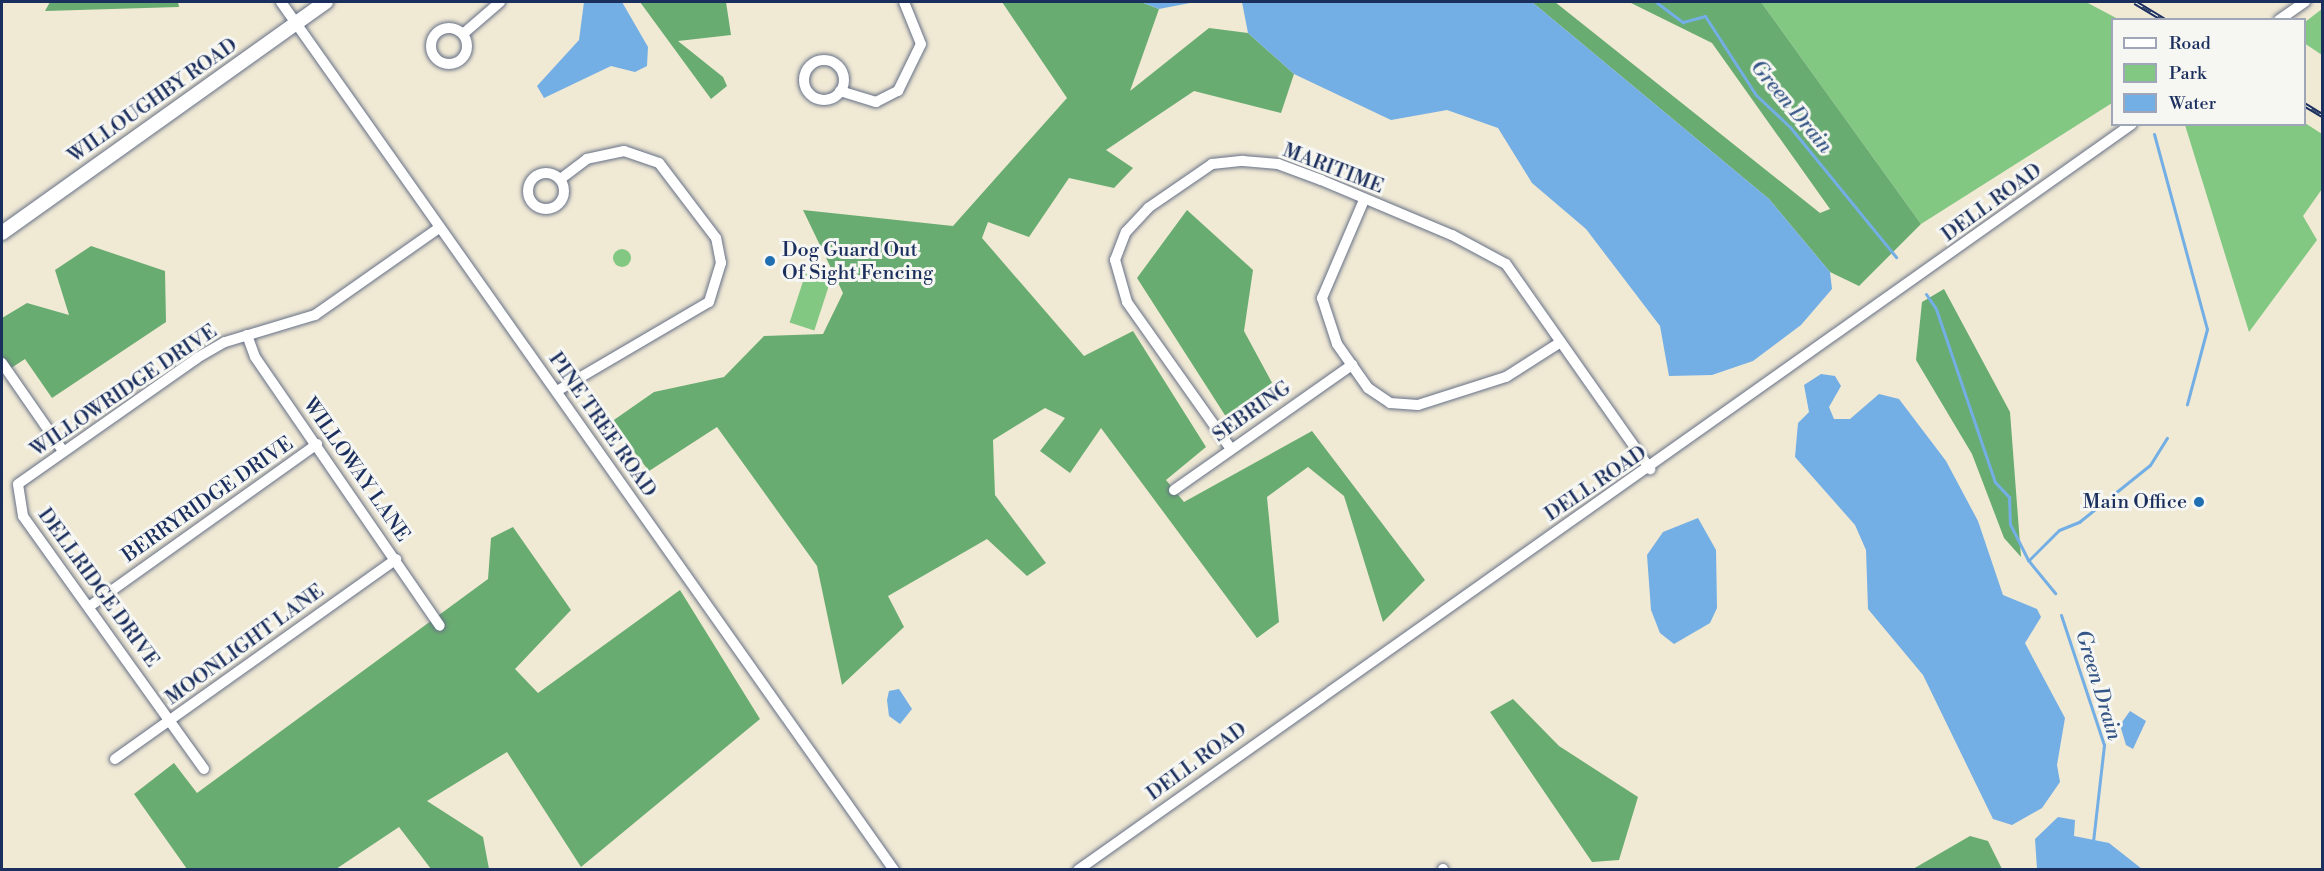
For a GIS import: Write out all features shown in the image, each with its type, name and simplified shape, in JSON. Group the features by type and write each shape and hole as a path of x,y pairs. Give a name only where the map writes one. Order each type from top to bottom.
{"street":[{"name":"PINE TREE ROAD","path":"281,2 894,870"},
{"name":"WILLOUGHBY ROAD","path":"2,233 326,2"},
{"path":"463,34 500,2"},
{"path":"840,91 876,102 898,92 921,44 904,2"},
{"path":"2282,18 2305,2"},
{"name":"DELL ROAD","path":"1078,870 1294,712 1650,469 2129,126"},
{"path":"557,391 710,302 721,263 716,238 660,163 624,151 587,159 560,179"},
{"name":"MARITIME","path":"1231,449 1126,302 1115,260 1126,232 1148,208 1212,164 1278,164 1452,235 1506,264 1650,469"},
{"path":"1364,200 1322,298 1330,329 1368,388 1390,403 1418,405 1506,377 1561,342"},
{"name":"WILLOWRIDGE DRIVE","path":"18,484 197,358 247,335 326,309 439,228"},
{"name":"WILLOWAY LANE","path":"247,335 255,357 440,626"},
{"path":"2,363 63,451"},
{"name":"SEBRING","path":"1174,489 1352,365"},
{"name":"BERRYRIDGE DRIVE","path":"90,606 317,444"},
{"name":"DELLRIDGE DRIVE","path":"18,484 23,516 90,606 204,769"},
{"name":"MOONLIGHT LANE","path":"115,759 396,559"}],"green space":[{"path":"50,2 178,2 179,7 45,11"},
{"path":"640,2 726,2 731,35 678,41 723,77 727,86 711,99"},
{"path":"1002,2 1141,2 1159,9 1130,91 1209,28 1248,33 1294,74 1281,113 1194,91 1106,150 1133,168 1114,188 1069,178 1029,237 988,222 982,238 1084,356 1133,331 1206,447 1166,480 1184,502 1312,431 1425,580 1383,622 1344,496 1308,467 1267,497 1279,622 1257,638 1101,428 1070,473 1040,451 1065,418 1045,408 993,440 995,495 1046,563 1027,576 987,539 888,596 904,627 842,685 817,566 717,427 649,471 611,422 654,392 724,377 764,336 823,334 843,293 803,210 953,226 1067,98"},
{"path":"1532,2 1555,2 1820,213 1830,209 1712,43 1629,2 1761,2 1921,224 1859,286 1830,272 1769,199"},
{"path":"1761,2 2086,2 2116,18 2111,18 2111,104 1921,224"},
{"path":"2322,9 2322,55 2306,44 2306,21"},
{"path":"2306,124 2322,134 2322,189 2303,216 2317,240 2249,332 2185,126 2306,126"},
{"path":"1187,210 1253,270 1244,331 1277,392 1230,423 1137,278"},
{"path":"91,246 165,271 166,322 52,398 25,359 2,374 2,318 27,303 69,315 55,270"},
{"path":"618,249 626,249 631,254 629,265 618,267 613,262 613,254"},
{"path":"806,272 831,280 814,330 790,322"},
{"path":"1944,289 2010,412 2021,557 2004,538 1972,454 1916,360 1922,302"},
{"path":"513,527 571,610 515,669 538,693 680,590 760,719 581,867 507,752 427,801 483,837 489,869 431,869 399,827 336,869 187,869 134,794 174,763 197,793 488,579 491,538"},
{"path":"1513,699 1559,746 1638,797 1619,860 1592,862 1490,712"},
{"path":"1970,836 1988,841 2002,869 1913,869"}],"water":[{"path":"584,2 622,2 648,47 647,66 635,72 611,66 544,98 537,86 579,40"},
{"path":"1141,2 1195,2 1159,9"},
{"path":"1242,2 1532,2 1769,199 1830,272 1832,289 1801,325 1753,361 1712,375 1669,376 1660,326 1586,229 1532,183 1498,128 1447,110 1391,120 1294,74 1248,33"},
{"path":"1821,374 1835,376 1841,386 1829,407 1834,419 1850,419 1879,394 1899,399 1946,461 1978,521 2003,595 2037,609 2041,617 2025,643 2065,718 2057,765 2060,782 2042,808 2012,825 1993,819 1923,675 1868,609 1866,550 1855,525 1795,457 1798,423 1809,412 1804,385"},
{"path":"1698,518 1716,550 1717,608 1710,623 1674,644 1660,633 1651,610 1647,555 1663,532"},
{"path":"899,689 912,709 900,724 889,716 887,700 889,691"},
{"path":"2130,711 2146,721 2133,749 2126,745 2120,725"},
{"path":"2058,817 2075,820 2074,836 2109,843 2142,869 2037,869 2035,839"}],"waterway":[{"name":"Green Drain","path":"1656,2 1683,22 1705,16 1756,95 1790,127 1896,257"},
{"path":"2154,134 2207,329 2187,404"},
{"name":"Green Drain","path":"1926,294 1936,309 1995,482 2009,497 2010,524 2028,560 2055,593"},
{"path":"2029,560 2059,530 2079,522 2150,465 2167,438"},
{"name":"Green Drain","path":"2061,615 2104,745 2093,842"}],"railway":[{"path":"2135,2 2162,18"},
{"path":"2306,105 2322,115"}],"place":[{"name":"Dog Guard Out Of Sight Fencing","path":"770,261"},
{"name":"Main Office","path":"2199,502"}]}
